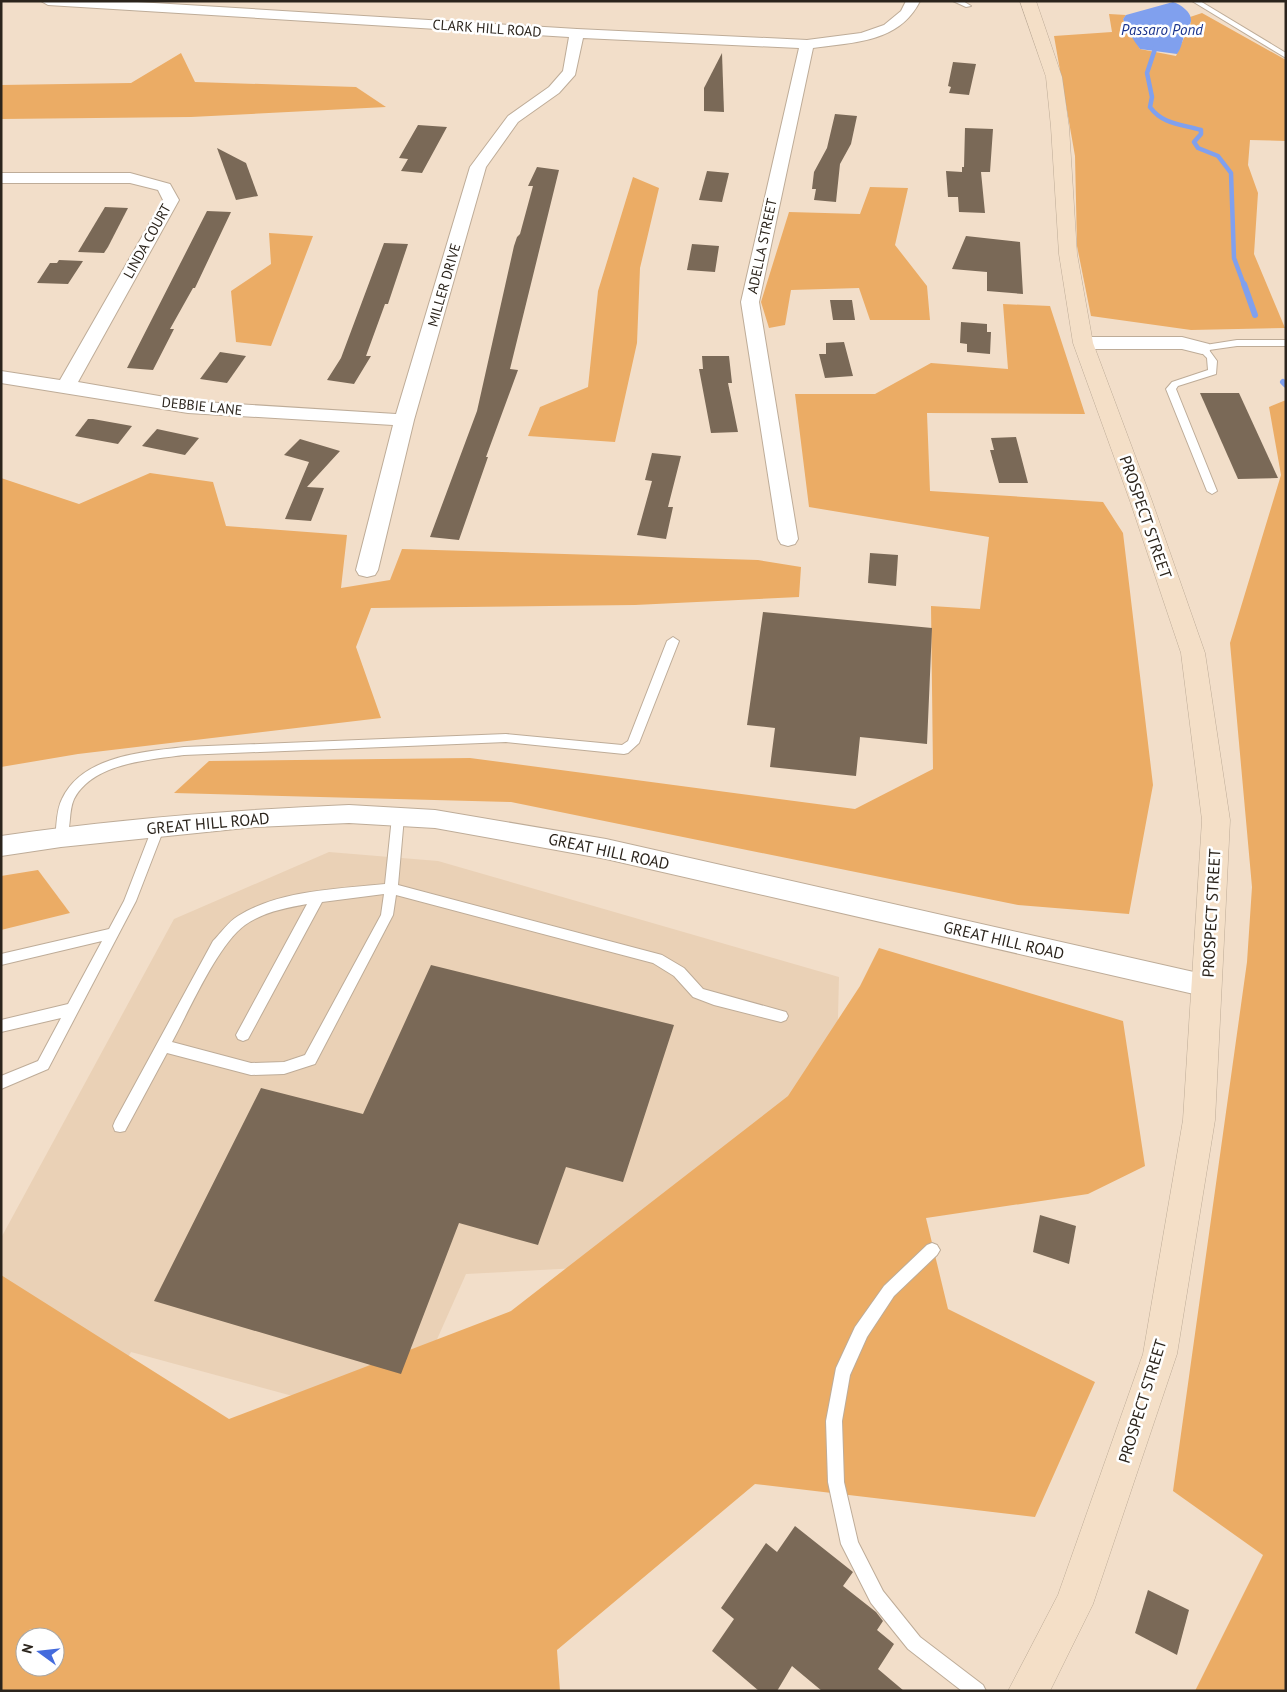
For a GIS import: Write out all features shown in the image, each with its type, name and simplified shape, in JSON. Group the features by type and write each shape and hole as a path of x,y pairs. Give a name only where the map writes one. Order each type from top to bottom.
{"main road":[{"name":"PROSPECT STREET","path":"1028,1 1054,77 1060,127 1068,254 1083,343 1141,501 1193,653 1216,820 1199,1120 1160,1354 1074,1604 1028,1691"}],"street":[{"name":"CLARK HILL ROAD","path":"48,1 577,33 807,44 863,37 889,28 908,12 912,1"},
{"name":"MILLER DRIVE","path":"367,570 404,420 478,167 513,119 554,90 570,72 577,33"},
{"name":"ADELLA STREET","path":"788,539 750,302 807,44"},
{"name":"LINDA COURT","path":"1,178 130,178 164,187 171,200 66,386"},
{"path":"1083,343 1182,343 1202,348"},
{"name":"DEBBIE LANE","path":"1,377 66,386 188,408 404,420"},
{"name":"GREAT HILL ROAD","path":"1,846 159,826 255,818 349,814 472,825 606,849 1207,986"}],"lane":[{"path":"956,1 968,6"},
{"path":"1195,1 1286,56"},
{"path":"1202,348 1237,343 1286,343"},
{"path":"1202,348 1209,353 1214,364 1213,372 1175,384 1171,389 1212,491"},
{"path":"62,837 67,800 80,781 111,765 147,756 184,751 506,738 624,750 633,743 673,641"},
{"path":"164,1046 251,1069 284,1068 310,1060 386,915 391,888 398,817"},
{"path":"1,1083 44,1065 130,901 159,826"},
{"path":"120,1126 218,944 241,920 264,908 317,898 391,888 657,959 679,972 698,993 714,999 781,1016"},
{"path":"243,1035 317,898"},
{"path":"1,960 113,933"},
{"path":"1,1026 73,1010"},
{"path":"932,1250 889,1291 861,1332 842,1374 834,1421 836,1482 850,1544 877,1597 914,1643 976,1691"}],"shaded area":[{"path":"1202,13 1286,60 1286,141 1250,140 1248,165 1258,193 1254,254 1285,328 1191,330 1091,316 1077,246 1075,156 1054,36 1112,32 1109,14 1126,15 1123,19 1140,49 1176,56 1191,22 1190,17"},
{"path":"181,53 195,82 356,87 386,107 191,117 1,119 1,85 131,83"},
{"path":"633,177 659,188 640,268 637,343 615,442 528,436 540,407 588,387 598,291"},
{"path":"870,187 908,188 895,245 927,286 930,320 870,320 859,288 791,290 785,325 769,328 761,302 789,212 860,214"},
{"path":"269,233 313,236 271,346 236,342 231,291 271,264"},
{"path":"1003,304 1050,306 1085,414 927,413 930,491 1103,502 1123,533 1153,785 1129,914 1018,905 511,802 174,793 209,761 470,758 855,809 933,769 931,606 980,609 989,537 809,507 795,394 875,394 931,363 1008,369"},
{"path":"1286,400 1286,1691 1195,1691 1263,1555 1173,1491 1247,962 1252,887 1230,643 1281,475 1269,407"},
{"path":"150,473 213,482 226,526 347,535 341,588 390,580 402,549 758,560 801,567 799,597 635,605 371,608 356,647 381,718 78,754 1,767 1,478 79,504"},
{"path":"329,852 438,861 839,977 836,1096 615,1266 466,1274 399,1425 131,1352 88,1432 1,1403 1,1238 174,919"},
{"path":"38,870 70,913 1,930 1,876"},
{"path":"879,948 1123,1021 1145,1166 1088,1194 926,1218 948,1309 1095,1382 1035,1517 755,1484 557,1650 560,1691 1,1691 1,1275 229,1419 511,1311 788,1096 860,986"}],"water":[{"name":"Passaro Pond","path":"1173,2 1185,9 1191,18 1177,54 1140,49 1123,19 1126,15"}],"building":[{"path":"722,53 724,112 704,111 704,88"},
{"path":"953,62 976,64 969,95 949,93 951,87 948,86"},
{"path":"835,114 857,116 851,144 840,164 836,202 814,200 816,189 812,189 814,172 827,148"},
{"path":"418,125 447,127 422,173 401,171 408,159 399,158"},
{"path":"965,128 993,129 990,172 981,172 985,213 959,212 958,197 948,197 946,171 962,172 962,167 964,167"},
{"path":"217,148 246,163 258,196 236,200"},
{"path":"537,167 559,170 510,369 518,370 486,457 488,457 459,540 430,537 477,411 514,246 520,234 533,186 528,186"},
{"path":"707,171 729,173 722,202 699,200"},
{"path":"105,207 128,208 108,247 104,253 78,252"},
{"path":"207,211 231,212 195,288 193,288 170,329 174,329 153,370 127,368"},
{"path":"966,236 1020,242 1023,294 987,291 987,272 952,269"},
{"path":"384,243 408,244 388,304 385,304 366,356 371,356 354,384 327,380 341,358"},
{"path":"692,244 719,246 715,272 687,270"},
{"path":"59,260 83,261 68,284 37,283 50,263 57,263"},
{"path":"830,300 852,300 855,320 833,320"},
{"path":"961,322 987,324 987,332 991,332 990,354 967,352 967,344 960,343"},
{"path":"844,342 853,376 825,378 819,354 826,354 826,343"},
{"path":"220,352 246,356 227,383 200,379"},
{"path":"702,356 729,356 732,383 728,383 738,432 711,433 699,369 703,369"},
{"path":"1200,393 1239,393 1278,478 1238,479"},
{"path":"88,419 132,426 118,444 75,436"},
{"path":"157,429 199,438 185,455 142,446"},
{"path":"1016,437 1028,483 999,483 990,450 994,450 991,438"},
{"path":"300,439 340,451 307,487 324,488 311,521 285,519 309,462 284,455"},
{"path":"652,453 681,456 668,507 673,507 666,539 637,535 652,481 645,480"},
{"path":"870,553 898,555 896,586 868,583"},
{"path":"763,612 932,628 927,744 860,737 856,776 770,767 775,728 747,725"},
{"path":"431,965 674,1025 623,1182 566,1167 538,1245 459,1223 401,1374 154,1301 261,1088 363,1114"},
{"path":"1040,1215 1076,1226 1069,1264 1033,1252"},
{"path":"795,1526 853,1572 843,1586 876,1612 883,1621 877,1630 894,1644 878,1669 904,1691 822,1691 792,1666 777,1691 759,1691 712,1651 734,1619 721,1608 766,1543 777,1552"},
{"path":"1148,1590 1189,1610 1177,1655 1135,1633"}],"waterway":[{"path":"1157,43 1147,73 1152,97 1150,107 1167,121 1201,130 1201,134 1194,142 1198,148 1218,156 1231,173 1234,258 1244,285"},
{"path":"1244,284 1255,315"},
{"path":"1283,382 1286,385"}]}
